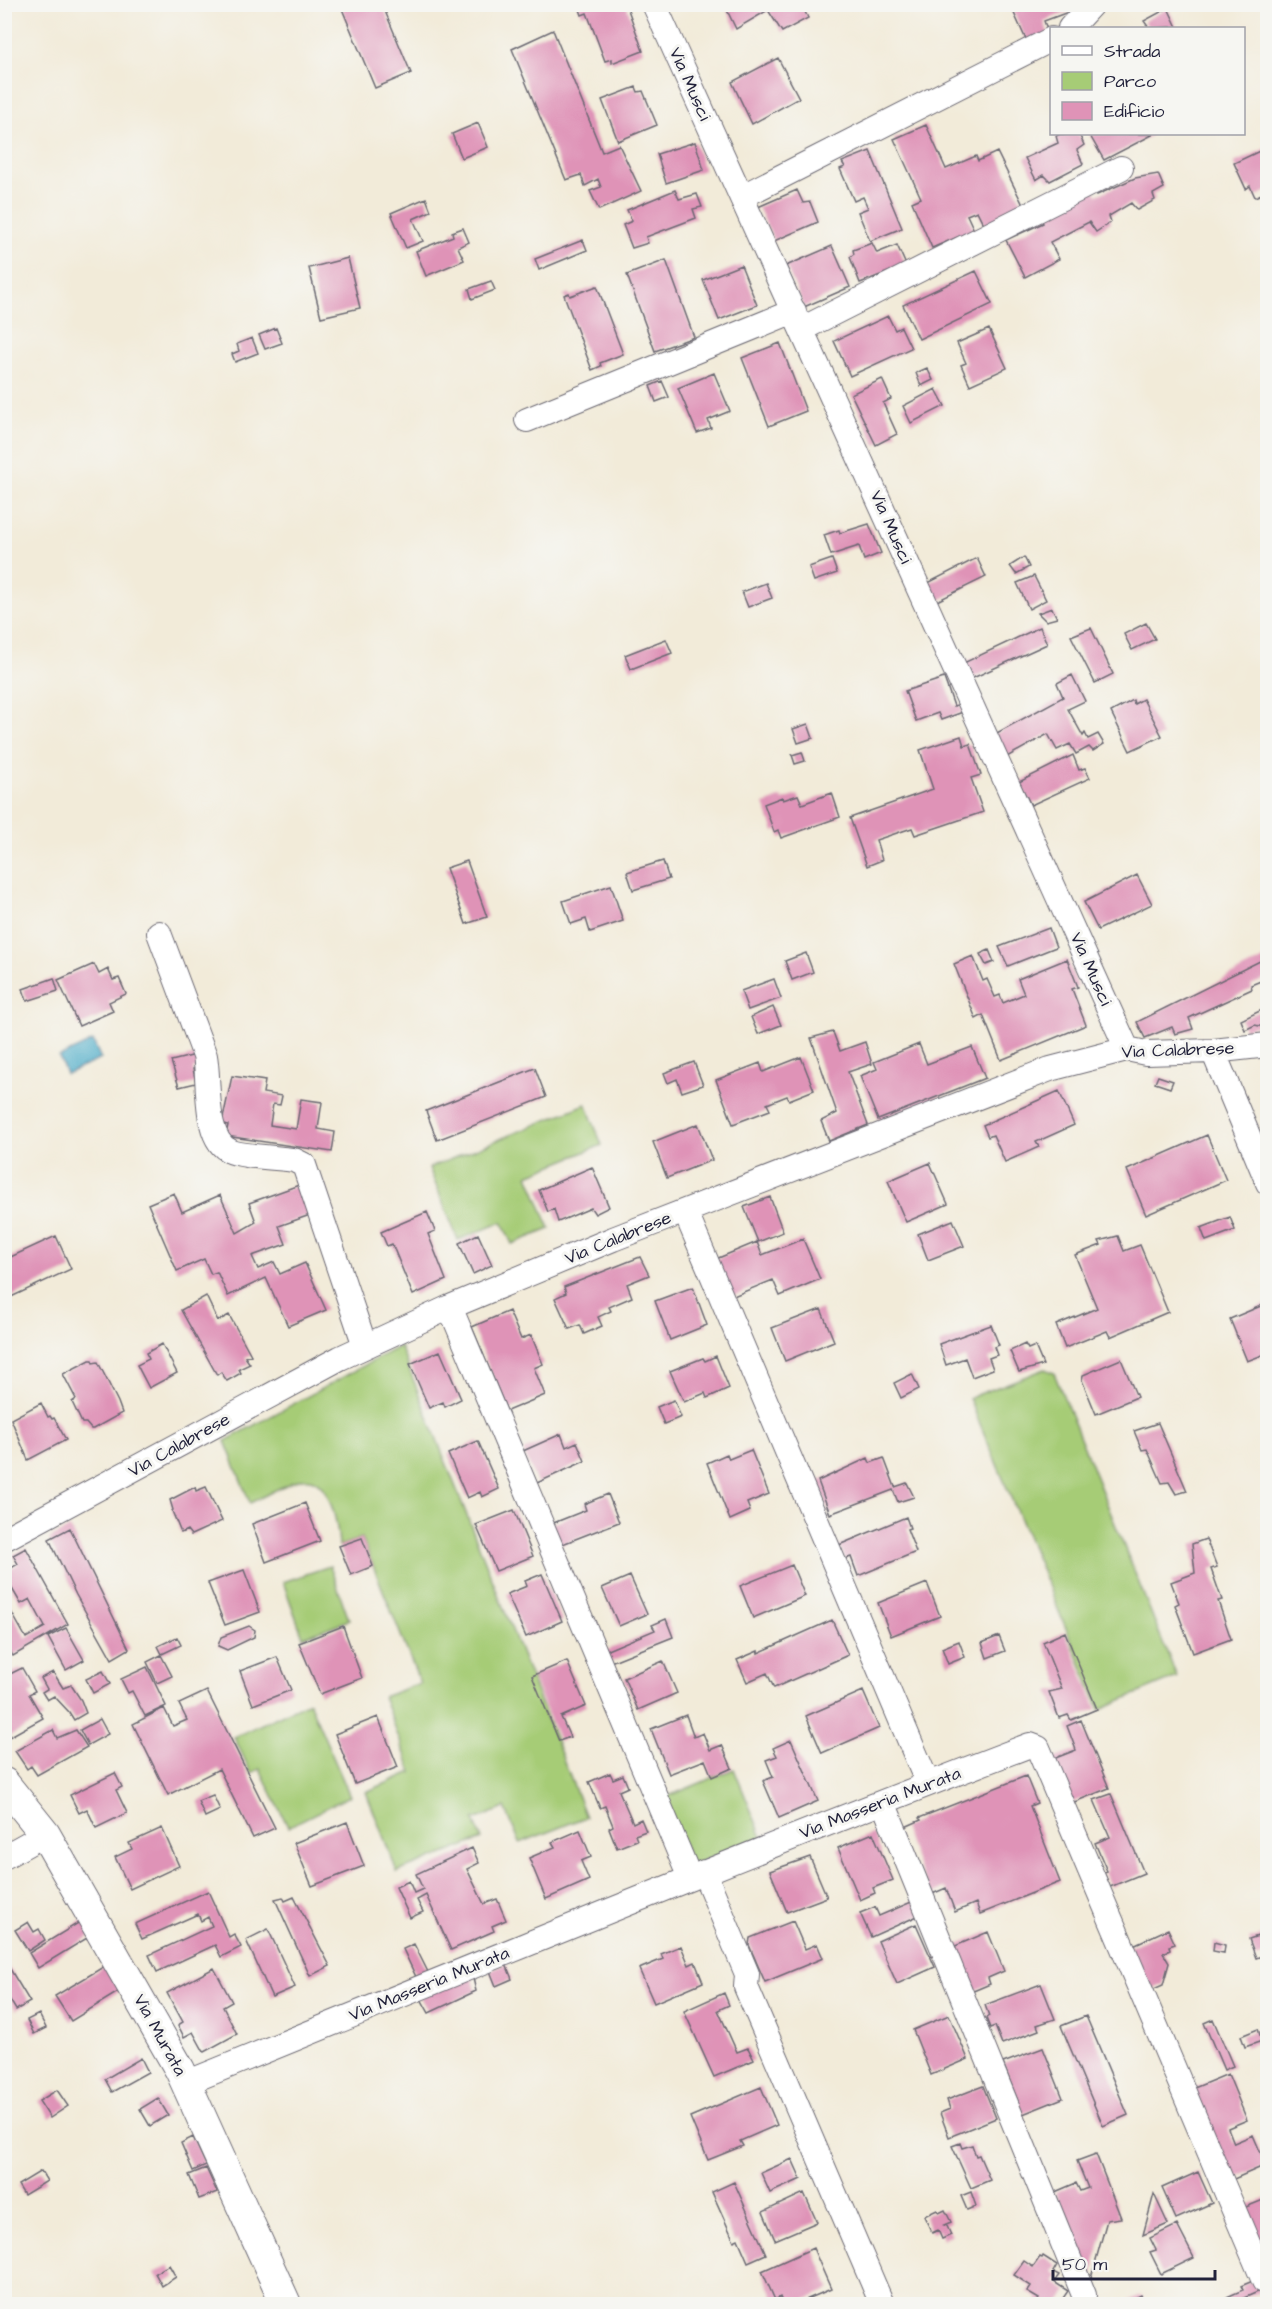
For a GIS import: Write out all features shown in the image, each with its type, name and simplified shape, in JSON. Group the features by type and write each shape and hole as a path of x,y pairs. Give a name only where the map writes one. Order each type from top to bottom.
{"street":[{"name":"Via Musci","path":"654,4 743,196 1126,1049"},
{"path":"1071,27 1092,4"},
{"path":"743,196 1050,40"},
{"path":"527,420 798,320 1121,168"},
{"path":"159,933 205,1056 211,1123 215,1133 221,1145 231,1152 294,1160 304,1165 365,1346"},
{"name":"Via Calabrese","path":"4,1539 243,1409 365,1346 450,1307 685,1211 1050,1070 1126,1049 1146,1053 1213,1051 1268,1045"},
{"path":"1213,1051 1268,1183"},
{"path":"685,1211 928,1784"},
{"path":"450,1307 697,1875 747,1974 746,1987 882,2304"},
{"name":"Via Masseria Murata","path":"186,2083 697,1875 1030,1745 1038,1748 1264,2281"},
{"name":"Via Murata","path":"4,1783 45,1834 186,2083 285,2304"},
{"path":"884,1802 1084,2295"},
{"path":"4,1857 45,1834"}],"green space":[{"path":"586,1104 602,1145 528,1175 550,1229 512,1244 502,1222 458,1240 429,1168"},
{"path":"400,1346 586,1817 520,1843 505,1808 474,1820 482,1839 397,1872 366,1792 412,1772 383,1697 420,1683 362,1538 339,1546 331,1503 319,1484 312,1479 302,1479 250,1503 225,1441"},
{"path":"1045,1369 1054,1373 1177,1677 1100,1709 969,1398"},
{"path":"330,1566 349,1620 303,1637 283,1582"},
{"path":"309,1702 350,1796 288,1827 260,1769 251,1773 234,1737"},
{"path":"734,1769 762,1837 692,1865 664,1798"}],"water":[{"path":"93,1041 101,1059 66,1074 59,1057"}],"building":[{"path":"340,4 382,4 411,73 375,88"},
{"path":"578,4 626,4 643,51 612,63 612,59 605,61 587,13 582,15"},
{"path":"724,4 801,4 808,18 782,32 768,10 736,29"},
{"path":"1025,4 1078,4 1079,8 1044,21 1049,35 1028,44 1013,11"},
{"path":"1168,8 1177,27 1148,27 1144,21"},
{"path":"553,30 602,152 619,145 641,191 599,210 590,191 601,187 598,179 585,186 581,175 566,180 512,49"},
{"path":"778,58 799,98 752,124 732,82"},
{"path":"636,87 638,92 643,91 657,125 618,141 602,100"},
{"path":"478,123 488,147 462,158 452,134"},
{"path":"926,125 946,169 976,156 978,161 997,152 1025,209 985,227 977,211 967,215 974,230 932,248 912,202 921,198 894,139"},
{"path":"1079,135 1084,145 1077,150 1083,164 1050,181 1044,175 1036,180 1025,158 1058,143 1056,136"},
{"path":"1090,135 1152,135 1104,160"},
{"path":"695,142 704,170 666,183 657,154"},
{"path":"1268,147 1268,191 1255,197 1250,186 1246,189 1234,163"},
{"path":"870,151 902,228 870,241 858,212 868,208 863,197 854,201 840,169 845,167 842,162"},
{"path":"1158,174 1164,188 1153,194 1155,200 1137,210 1131,203 1109,216 1111,222 1096,232 1089,222 1050,242 1059,259 1025,277 1006,240 1043,223 1040,216 1094,189 1097,195 1135,178"},
{"path":"675,190 679,199 697,194 702,207 693,209 696,218 646,237 648,243 632,248 623,225 632,221 627,210"},
{"path":"797,190 803,203 810,202 818,222 774,241 758,207"},
{"path":"426,198 431,211 413,219 423,241 406,248 391,213"},
{"path":"463,228 469,242 458,247 464,260 426,276 416,251 453,236 452,232"},
{"path":"583,240 587,250 539,270 535,259"},
{"path":"872,243 877,253 897,245 906,265 860,283 850,257 854,254 853,250"},
{"path":"832,246 850,287 804,307 786,266"},
{"path":"348,258 360,308 321,317 309,268"},
{"path":"666,260 694,337 655,351 627,275"},
{"path":"741,265 757,305 719,320 703,280"},
{"path":"976,271 992,304 919,339 903,305"},
{"path":"491,281 495,290 472,299 469,289"},
{"path":"597,286 623,354 600,363 601,366 592,370 564,295 569,293 570,296"},
{"path":"888,316 895,330 901,327 911,348 850,376 834,341"},
{"path":"276,328 282,343 265,349 259,335"},
{"path":"989,329 1007,368 970,385 961,365 966,363 957,343"},
{"path":"252,338 258,353 235,362 232,354 239,351 237,344"},
{"path":"780,343 806,411 769,426 742,358"},
{"path":"927,368 933,380 921,386 916,373"},
{"path":"714,373 730,411 708,420 711,428 697,433 678,388"},
{"path":"882,379 891,399 883,403 897,434 876,445 851,394"},
{"path":"662,381 669,397 656,402 650,386"},
{"path":"936,389 945,406 911,423 903,406"},
{"path":"869,524 881,553 864,560 859,546 831,555 824,535 839,530 840,533"},
{"path":"1024,557 1029,567 1016,574 1010,566"},
{"path":"977,558 986,577 931,604 922,586"},
{"path":"832,559 837,573 814,581 809,567"},
{"path":"1034,576 1046,600 1029,609 1017,583"},
{"path":"766,583 772,598 748,607 742,592"},
{"path":"1052,608 1057,618 1046,621 1038,613"},
{"path":"1146,623 1155,639 1132,650 1124,634"},
{"path":"1040,627 1047,644 962,683 955,667"},
{"path":"1091,628 1113,674 1095,683 1071,636"},
{"path":"666,639 672,653 631,669 625,655"},
{"path":"1072,675 1085,701 1068,709 1083,736 1085,733 1088,739 1098,734 1104,744 1093,751 1089,747 1076,754 1070,744 1057,750 1048,734 1005,758 993,735 1063,697 1057,683"},
{"path":"944,678 954,706 960,704 963,712 941,720 938,713 916,721 905,691"},
{"path":"1143,699 1162,736 1130,751 1111,712 1133,700 1134,704"},
{"path":"808,724 813,738 798,743 793,729"},
{"path":"961,736 964,746 970,744 981,775 971,778 983,812 915,835 912,828 876,840 882,860 867,866 850,818 933,789 920,750"},
{"path":"802,752 805,761 795,764 792,755"},
{"path":"1073,755 1079,770 1085,768 1090,778 1031,805 1019,782"},
{"path":"832,793 840,817 781,838 778,830 774,832 764,804 782,797 783,800 798,795 802,804"},
{"path":"467,861 487,917 466,924 446,868"},
{"path":"663,861 669,879 633,890 627,872"},
{"path":"1137,875 1152,904 1098,930 1084,902"},
{"path":"611,885 623,921 590,932 586,919 571,924 563,901"},
{"path":"1049,928 1056,947 1008,966 999,947"},
{"path":"989,950 994,962 986,965 980,954"},
{"path":"806,953 813,972 792,980 785,961"},
{"path":"973,956 983,981 987,979 995,997 1000,995 1003,1003 1024,994 1018,979 1067,959 1078,987 1072,989 1086,1025 1001,1060 983,1015 976,1019 954,964"},
{"path":"1268,957 1268,978 1251,985 1252,989 1189,1018 1193,1029 1175,1034 1172,1027 1145,1038 1137,1022"},
{"path":"94,964 99,974 108,969 113,980 119,978 126,994 109,1002 113,1011 79,1026 58,980"},
{"path":"54,978 58,991 27,1001 23,989"},
{"path":"774,979 781,998 748,1010 741,991"},
{"path":"773,1007 781,1025 758,1034 751,1017"},
{"path":"1268,1007 1268,1028 1255,1025 1245,1030 1241,1020"},
{"path":"833,1032 840,1051 865,1042 872,1064 848,1072 868,1125 829,1141 821,1121 837,1113 811,1038"},
{"path":"919,1044 927,1064 972,1047 985,1078 878,1120 860,1076 877,1069 874,1062"},
{"path":"200,1054 202,1066 193,1069 196,1083 179,1087 171,1061"},
{"path":"801,1057 814,1090 789,1100 787,1096 767,1104 770,1110 733,1124 716,1080 760,1063 763,1072"},
{"path":"694,1062 703,1085 682,1092 677,1079 668,1083 664,1073"},
{"path":"535,1068 546,1097 437,1140 426,1111"},
{"path":"232,1076 265,1081 263,1093 282,1096 280,1105 273,1104 270,1125 296,1129 301,1099 322,1102 318,1129 335,1132 332,1152 226,1136 228,1125 222,1123"},
{"path":"1158,1076 1173,1081 1170,1088 1155,1083"},
{"path":"1268,1089 1268,1117 1267,1117 1261,1091"},
{"path":"1059,1091 1074,1125 1036,1142 1039,1147 1005,1162 993,1135 988,1137 983,1125"},
{"path":"698,1124 712,1160 667,1178 653,1142"},
{"path":"1207,1135 1226,1180 1146,1215 1127,1170"},
{"path":"930,1163 948,1204 906,1222 888,1181"},
{"path":"592,1167 609,1207 595,1214 591,1208 558,1222 554,1209 548,1212 539,1190"},
{"path":"299,1185 310,1215 279,1226 286,1244 252,1256 258,1269 274,1262 280,1274 305,1263 326,1310 288,1326 266,1278 228,1296 217,1272 211,1274 204,1259 177,1271 148,1204 174,1193 182,1212 220,1195 237,1233 256,1222 249,1203"},
{"path":"770,1197 783,1232 758,1242 744,1207"},
{"path":"427,1212 435,1231 428,1234 446,1280 413,1295 392,1244 387,1246 381,1232"},
{"path":"1230,1217 1235,1230 1206,1241 1201,1228"},
{"path":"953,1220 964,1246 928,1260 918,1234"},
{"path":"478,1234 492,1265 473,1274 459,1243"},
{"path":"56,1236 71,1269 9,1298 4,1288 4,1260"},
{"path":"1118,1236 1124,1251 1140,1245 1168,1312 1110,1337 1107,1331 1065,1348 1056,1325 1097,1308 1075,1255 1101,1245 1099,1241"},
{"path":"803,1239 820,1279 780,1296 773,1280 731,1297 716,1259 757,1242 762,1255"},
{"path":"640,1257 649,1275 627,1284 632,1297 609,1307 611,1311 598,1317 602,1326 584,1334 580,1325 569,1329 555,1298 566,1293 564,1287"},
{"path":"693,1287 707,1325 670,1340 655,1301"},
{"path":"206,1296 218,1321 229,1315 251,1355 245,1357 250,1364 239,1369 241,1373 227,1381 221,1372 217,1375 181,1310"},
{"path":"1268,1303 1268,1353 1247,1361 1230,1319"},
{"path":"821,1309 834,1341 785,1361 772,1328"},
{"path":"509,1311 521,1339 531,1335 543,1364 534,1368 545,1395 507,1411 472,1327"},
{"path":"991,1325 999,1345 994,1347 997,1355 989,1358 993,1369 972,1377 965,1358 946,1365 939,1344"},
{"path":"162,1344 177,1373 149,1388 137,1365 149,1359 146,1353"},
{"path":"1025,1344 1028,1349 1035,1346 1043,1365 1019,1372 1010,1351"},
{"path":"440,1351 461,1399 445,1407 443,1402 429,1408 410,1364"},
{"path":"716,1356 729,1388 707,1398 705,1393 684,1402 670,1371 703,1358 705,1361"},
{"path":"1121,1359 1137,1397 1096,1414 1082,1380 1083,1375"},
{"path":"90,1360 93,1363 98,1362 122,1413 93,1429 86,1423 82,1423 72,1402 76,1399 63,1374"},
{"path":"912,1374 919,1389 901,1398 894,1383"},
{"path":"674,1400 681,1417 664,1424 657,1407"},
{"path":"41,1403 48,1417 54,1418 66,1440 28,1460 11,1419"},
{"path":"1158,1423 1187,1491 1176,1494 1169,1482 1162,1483 1147,1449 1142,1450 1134,1431"},
{"path":"561,1434 566,1447 577,1442 585,1461 537,1483 523,1451"},
{"path":"478,1441 499,1489 482,1497 480,1492 467,1498 448,1454"},
{"path":"751,1450 769,1494 747,1503 750,1511 730,1520 707,1463 727,1454 729,1459"},
{"path":"868,1458 870,1463 884,1458 895,1487 907,1483 914,1497 898,1502 893,1490 830,1514 818,1481"},
{"path":"195,1487 196,1491 206,1487 222,1521 191,1535 187,1530 181,1533 170,1500"},
{"path":"608,1494 619,1522 560,1545 551,1524 586,1510 584,1504"},
{"path":"305,1503 320,1541 266,1562 252,1524"},
{"path":"514,1510 533,1556 496,1571 476,1525"},
{"path":"906,1517 910,1528 907,1529 916,1552 858,1576 851,1557 845,1559 839,1545"},
{"path":"70,1528 129,1649 112,1659 76,1595 49,1539"},
{"path":"362,1538 373,1566 351,1575 339,1546"},
{"path":"1206,1539 1217,1567 1211,1569 1222,1600 1218,1601 1231,1639 1193,1653 1175,1605 1179,1603 1171,1582 1195,1573 1192,1544"},
{"path":"26,1548 68,1624 13,1656 4,1641 4,1599 26,1638 45,1627 30,1599 21,1604 4,1575 4,1572 18,1564 13,1555"},
{"path":"792,1565 805,1596 753,1618 740,1586"},
{"path":"244,1570 260,1612 225,1625 208,1583"},
{"path":"542,1574 562,1621 526,1637 507,1594 527,1586 525,1581"},
{"path":"630,1576 647,1614 619,1626 602,1588"},
{"path":"927,1583 940,1616 891,1636 878,1603"},
{"path":"666,1619 673,1637 603,1665 598,1654 655,1630 652,1625"},
{"path":"832,1620 848,1655 774,1688 767,1673 747,1682 737,1660"},
{"path":"249,1626 255,1630 254,1637 227,1650 218,1646 221,1637"},
{"path":"343,1626 362,1678 320,1694 299,1643"},
{"path":"66,1628 84,1660 66,1670 48,1637"},
{"path":"1065,1632 1097,1709 1071,1720 1068,1715 1059,1718 1049,1692 1062,1689 1043,1642"},
{"path":"999,1636 1005,1651 987,1658 982,1643"},
{"path":"177,1637 181,1645 162,1654 158,1646"},
{"path":"959,1641 965,1657 948,1664 942,1648"},
{"path":"161,1655 172,1676 157,1683 147,1662"},
{"path":"277,1657 291,1690 253,1705 240,1671"},
{"path":"567,1661 586,1706 561,1717 570,1737 559,1741 532,1676"},
{"path":"663,1661 677,1693 638,1710 624,1678"},
{"path":"147,1667 166,1706 145,1716 132,1691 128,1693 121,1679"},
{"path":"22,1668 35,1691 29,1694 43,1718 9,1737 4,1731 4,1677"},
{"path":"103,1671 110,1684 93,1693 86,1679"},
{"path":"53,1672 63,1688 71,1685 86,1713 74,1720 54,1696 47,1700 42,1692 47,1689 41,1678"},
{"path":"207,1691 275,1828 253,1838 219,1769 168,1795 133,1724 164,1708 173,1726 187,1720 179,1704"},
{"path":"863,1691 879,1728 822,1753 806,1716"},
{"path":"686,1715 694,1737 703,1733 710,1750 722,1745 732,1768 712,1777 705,1760 669,1774 651,1729"},
{"path":"378,1717 398,1767 355,1784 335,1734"},
{"path":"100,1719 108,1734 88,1745 80,1730"},
{"path":"1081,1720 1109,1788 1072,1803 1053,1759 1076,1750 1067,1726"},
{"path":"53,1730 57,1738 76,1730 87,1747 37,1775 31,1766 27,1769 15,1751"},
{"path":"791,1740 818,1801 779,1818 763,1781 773,1777 766,1760 777,1756 773,1748"},
{"path":"115,1773 122,1787 116,1790 127,1813 96,1828 87,1809 79,1813 70,1795"},
{"path":"610,1773 613,1779 623,1775 628,1787 619,1791 633,1823 641,1819 646,1831 635,1835 637,1840 617,1848 609,1828 613,1826 605,1806 600,1808 589,1782"},
{"path":"1026,1776 1037,1803 1030,1806 1060,1882 980,1914 976,1903 955,1912 946,1888 930,1895 903,1828 921,1820 919,1818"},
{"path":"1111,1794 1144,1873 1110,1887 1104,1872 1107,1871 1095,1843 1110,1837 1094,1800"},
{"path":"213,1795 220,1810 205,1817 198,1801"},
{"path":"347,1822 364,1866 312,1886 294,1843"},
{"path":"162,1828 179,1866 130,1889 115,1857 132,1849 129,1843"},
{"path":"580,1830 591,1857 581,1861 589,1880 546,1899 529,1858 555,1847 552,1842"},
{"path":"873,1833 893,1880 873,1888 875,1893 860,1900 838,1848"},
{"path":"472,1848 479,1863 467,1869 484,1904 497,1899 506,1920 492,1926 494,1931 451,1950 426,1895 417,1900 423,1912 410,1918 396,1887 409,1881 414,1893 423,1889 416,1874"},
{"path":"810,1857 827,1897 787,1912 770,1871"},
{"path":"208,1891 229,1937 234,1934 241,1947 221,1957 215,1945 157,1972 149,1955 212,1926 208,1917 201,1921 198,1914 142,1939 135,1924"},
{"path":"283,1897 285,1901 294,1897 330,1966 310,1976 275,1899"},
{"path":"916,1900 922,1914 871,1937 860,1913 875,1907 879,1916"},
{"path":"83,1920 92,1935 38,1968 29,1953"},
{"path":"793,1921 805,1949 817,1944 823,1958 765,1982 749,1945 750,1938"},
{"path":"28,1922 34,1932 39,1929 45,1940 28,1951 15,1930"},
{"path":"916,1924 935,1967 897,1984 878,1941"},
{"path":"268,1929 295,1987 272,1997 246,1940"},
{"path":"1168,1929 1175,1944 1169,1946 1170,1950 1163,1953 1169,1963 1163,1985 1147,1992 1129,1947"},
{"path":"988,1932 1004,1971 988,1978 990,1984 964,1995 953,1947"},
{"path":"1261,1935 1268,1954 1256,1958 1249,1939"},
{"path":"1214,1942 1225,1945 1224,1953 1213,1951"},
{"path":"414,1944 429,1974 417,1979 403,1949"},
{"path":"681,1946 689,1965 695,1962 703,1982 654,2003 639,1969 663,1959 661,1954"},
{"path":"7,1964 30,2002 16,2010 10,2000 4,2003 4,1966"},
{"path":"108,1964 123,1989 71,2021 55,1996"},
{"path":"506,1964 512,1979 496,1986 490,1971"},
{"path":"214,1968 232,2002 223,2007 237,2034 204,2052 193,2032 184,2037 178,2025 183,2022 167,1993"},
{"path":"472,1974 476,1991 429,2013 420,1997"},
{"path":"1041,1984 1055,2019 1037,2025 1039,2030 1002,2044 995,2026 990,2028 985,2005"},
{"path":"724,1993 729,2005 718,2010 737,2052 748,2048 754,2060 714,2077 684,2011"},
{"path":"39,2014 46,2028 34,2034 27,2020"},
{"path":"949,2015 968,2059 931,2075 913,2030"},
{"path":"1086,2016 1128,2115 1103,2126 1061,2026"},
{"path":"1213,2019 1233,2066 1224,2070 1204,2023"},
{"path":"1258,2029 1262,2041 1245,2047 1241,2036"},
{"path":"1043,2048 1063,2098 1023,2114 1003,2063"},
{"path":"141,2058 148,2072 112,2092 105,2079"},
{"path":"1228,2074 1247,2120 1228,2128 1234,2143 1253,2135 1266,2165 1227,2182 1187,2091"},
{"path":"983,2086 996,2118 949,2137 940,2113 950,2109 947,2100"},
{"path":"761,2087 777,2125 740,2141 743,2146 708,2160 690,2117"},
{"path":"57,2090 68,2106 50,2118 39,2101"},
{"path":"158,2098 168,2115 150,2126 140,2109"},
{"path":"193,2137 206,2165 193,2171 181,2143"},
{"path":"960,2143 962,2148 972,2145 990,2180 971,2188 952,2146"},
{"path":"1096,2154 1121,2218 1107,2220 1089,2285 1055,2192 1076,2183 1080,2191 1088,2188 1077,2161"},
{"path":"792,2159 801,2179 770,2193 761,2173"},
{"path":"206,2168 217,2192 199,2199 189,2175"},
{"path":"41,2171 47,2181 24,2195 18,2185"},
{"path":"1198,2172 1212,2203 1176,2219 1162,2188"},
{"path":"734,2182 766,2254 748,2262 738,2239 734,2241 712,2192"},
{"path":"971,2192 976,2206 967,2210 961,2196"},
{"path":"804,2193 817,2222 775,2240 763,2212"},
{"path":"1154,2194 1168,2224 1143,2235"},
{"path":"1268,2198 1268,2261 1241,2209"},
{"path":"937,2210 939,2213 945,2210 951,2222 944,2225 947,2226 951,2235 942,2239 938,2230 932,2233 924,2216"},
{"path":"1177,2225 1194,2258 1161,2274 1150,2252 1156,2250 1150,2238"},
{"path":"813,2248 831,2289 796,2304 783,2304 780,2297 775,2300 762,2271"},
{"path":"1043,2256 1057,2265 1053,2272 1059,2275 1054,2282 1068,2291 1059,2304 1035,2304 1039,2299 1027,2292 1031,2286 1014,2275 1024,2261 1033,2267"},
{"path":"169,2265 176,2277 162,2286 155,2273"},
{"path":"1255,2280 1260,2291 1230,2304 1227,2297 1243,2290 1241,2286"},
{"path":"1141,2295 1146,2304 1124,2304"}]}
